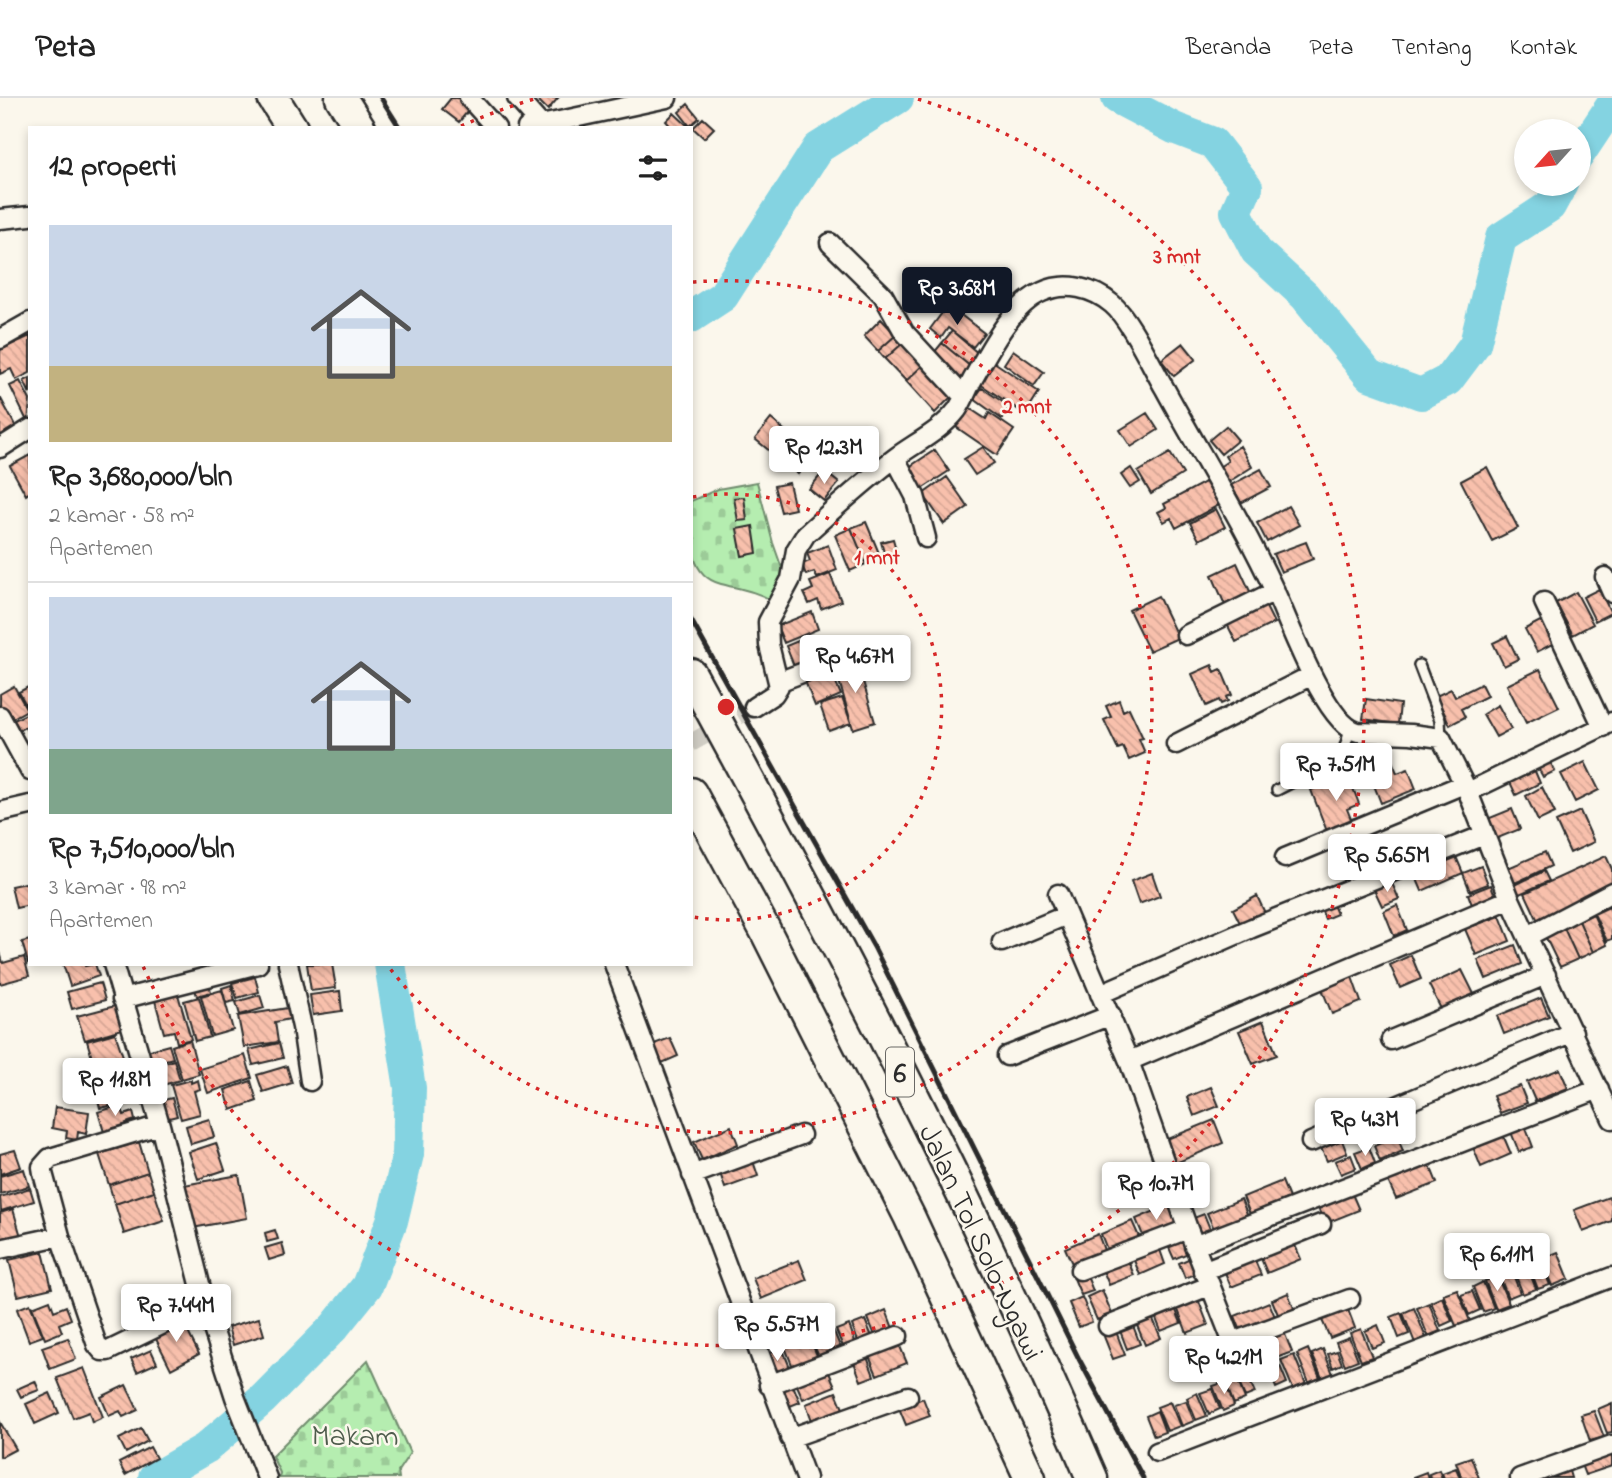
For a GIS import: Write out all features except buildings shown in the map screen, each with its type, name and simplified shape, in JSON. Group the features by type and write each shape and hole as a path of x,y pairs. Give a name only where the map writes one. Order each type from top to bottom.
{"highway":[{"path":"273,98 291,126"},
{"path":"341,98 359,126"},
{"name":"Jalan Tol Solo–Ngawi","path":"693,678 808,888 954,1180 1091,1478"},
{"name":"Jalan Tol Solo–Ngawi","path":"693,797 765,930 903,1204 1030,1478"}],"street":[{"path":"469,98 494,126"},
{"path":"517,98 534,126 605,104 667,98"},
{"path":"0,219 28,216"},
{"path":"830,243 883,295 904,332 964,397"},
{"path":"754,707 774,694 778,682 769,645 768,622 791,579 796,550 806,534 895,458 946,422 958,409 973,377 1025,302 1043,291 1062,287 1093,292 1113,305 1128,327 1275,591 1312,675 1327,701 1350,730 1441,738 1466,788 1510,899 1612,1119"},
{"path":"0,339 28,323"},
{"path":"0,448 28,430"},
{"path":"895,458 915,496 926,538"},
{"path":"1186,635 1275,591"},
{"path":"1285,858 1466,788 1608,724 1544,601"},
{"path":"778,682 849,655"},
{"path":"1176,744 1312,675"},
{"path":"0,716 28,767"},
{"path":"0,812 28,805"},
{"path":"1100,995 1252,928 1484,835"},
{"path":"1528,936 1612,892"},
{"path":"1058,894 1129,1061 1194,1246 1244,1371"},
{"path":"1129,1061 1510,899"},
{"path":"1002,942 1067,915"},
{"path":"114,966 160,1125 205,1304 235,1397 267,1478"},
{"path":"122,999 250,966"},
{"path":"288,966 310,1081"},
{"path":"615,966 769,1385 806,1478"},
{"path":"1391,1040 1546,975"},
{"path":"1007,1056 1111,1015"},
{"path":"1311,1142 1573,1032"},
{"path":"1194,1246 1599,1089"},
{"path":"160,1125 50,1158 45,1162 43,1173 60,1236 97,1345 102,1351 108,1351 205,1304"},
{"path":"692,1175 801,1135"},
{"path":"1108,1326 1321,1224"},
{"path":"1080,1270 1188,1228"},
{"path":"0,1249 60,1236"},
{"path":"1157,1452 1612,1278"},
{"path":"1233,1342 1350,1299"},
{"path":"769,1385 898,1336"},
{"path":"790,1438 908,1396"},
{"path":"1520,1478 1612,1445"}],"lane":[{"path":"1419,664 1440,720 1441,738"},
{"path":"1277,790 1328,764 1344,750 1350,730"}],"green space":[{"path":"757,482 785,577 773,601 709,579 696,562 693,553 693,500 718,489"},
{"name":"Makam","path":"368,1360 410,1453 398,1471 399,1478 279,1478 280,1473 272,1456"}],"waterway":[{"path":"693,316 723,296 818,148 898,98"},
{"path":"1117,98 1174,128 1213,143 1247,187 1236,212 1256,251 1305,296 1369,375 1421,394 1448,380 1475,344 1501,238 1550,206 1555,196"},
{"path":"1591,136 1612,105"},
{"path":"154,1478 206,1448 263,1399 334,1327 367,1286 392,1221 408,1154 410,1088 390,966"}],"tunnel":[{"path":"693,742 754,707"}],"railway":[{"path":"381,98 399,126"},
{"path":"693,624 874,947 1079,1359 1143,1478"}]}
